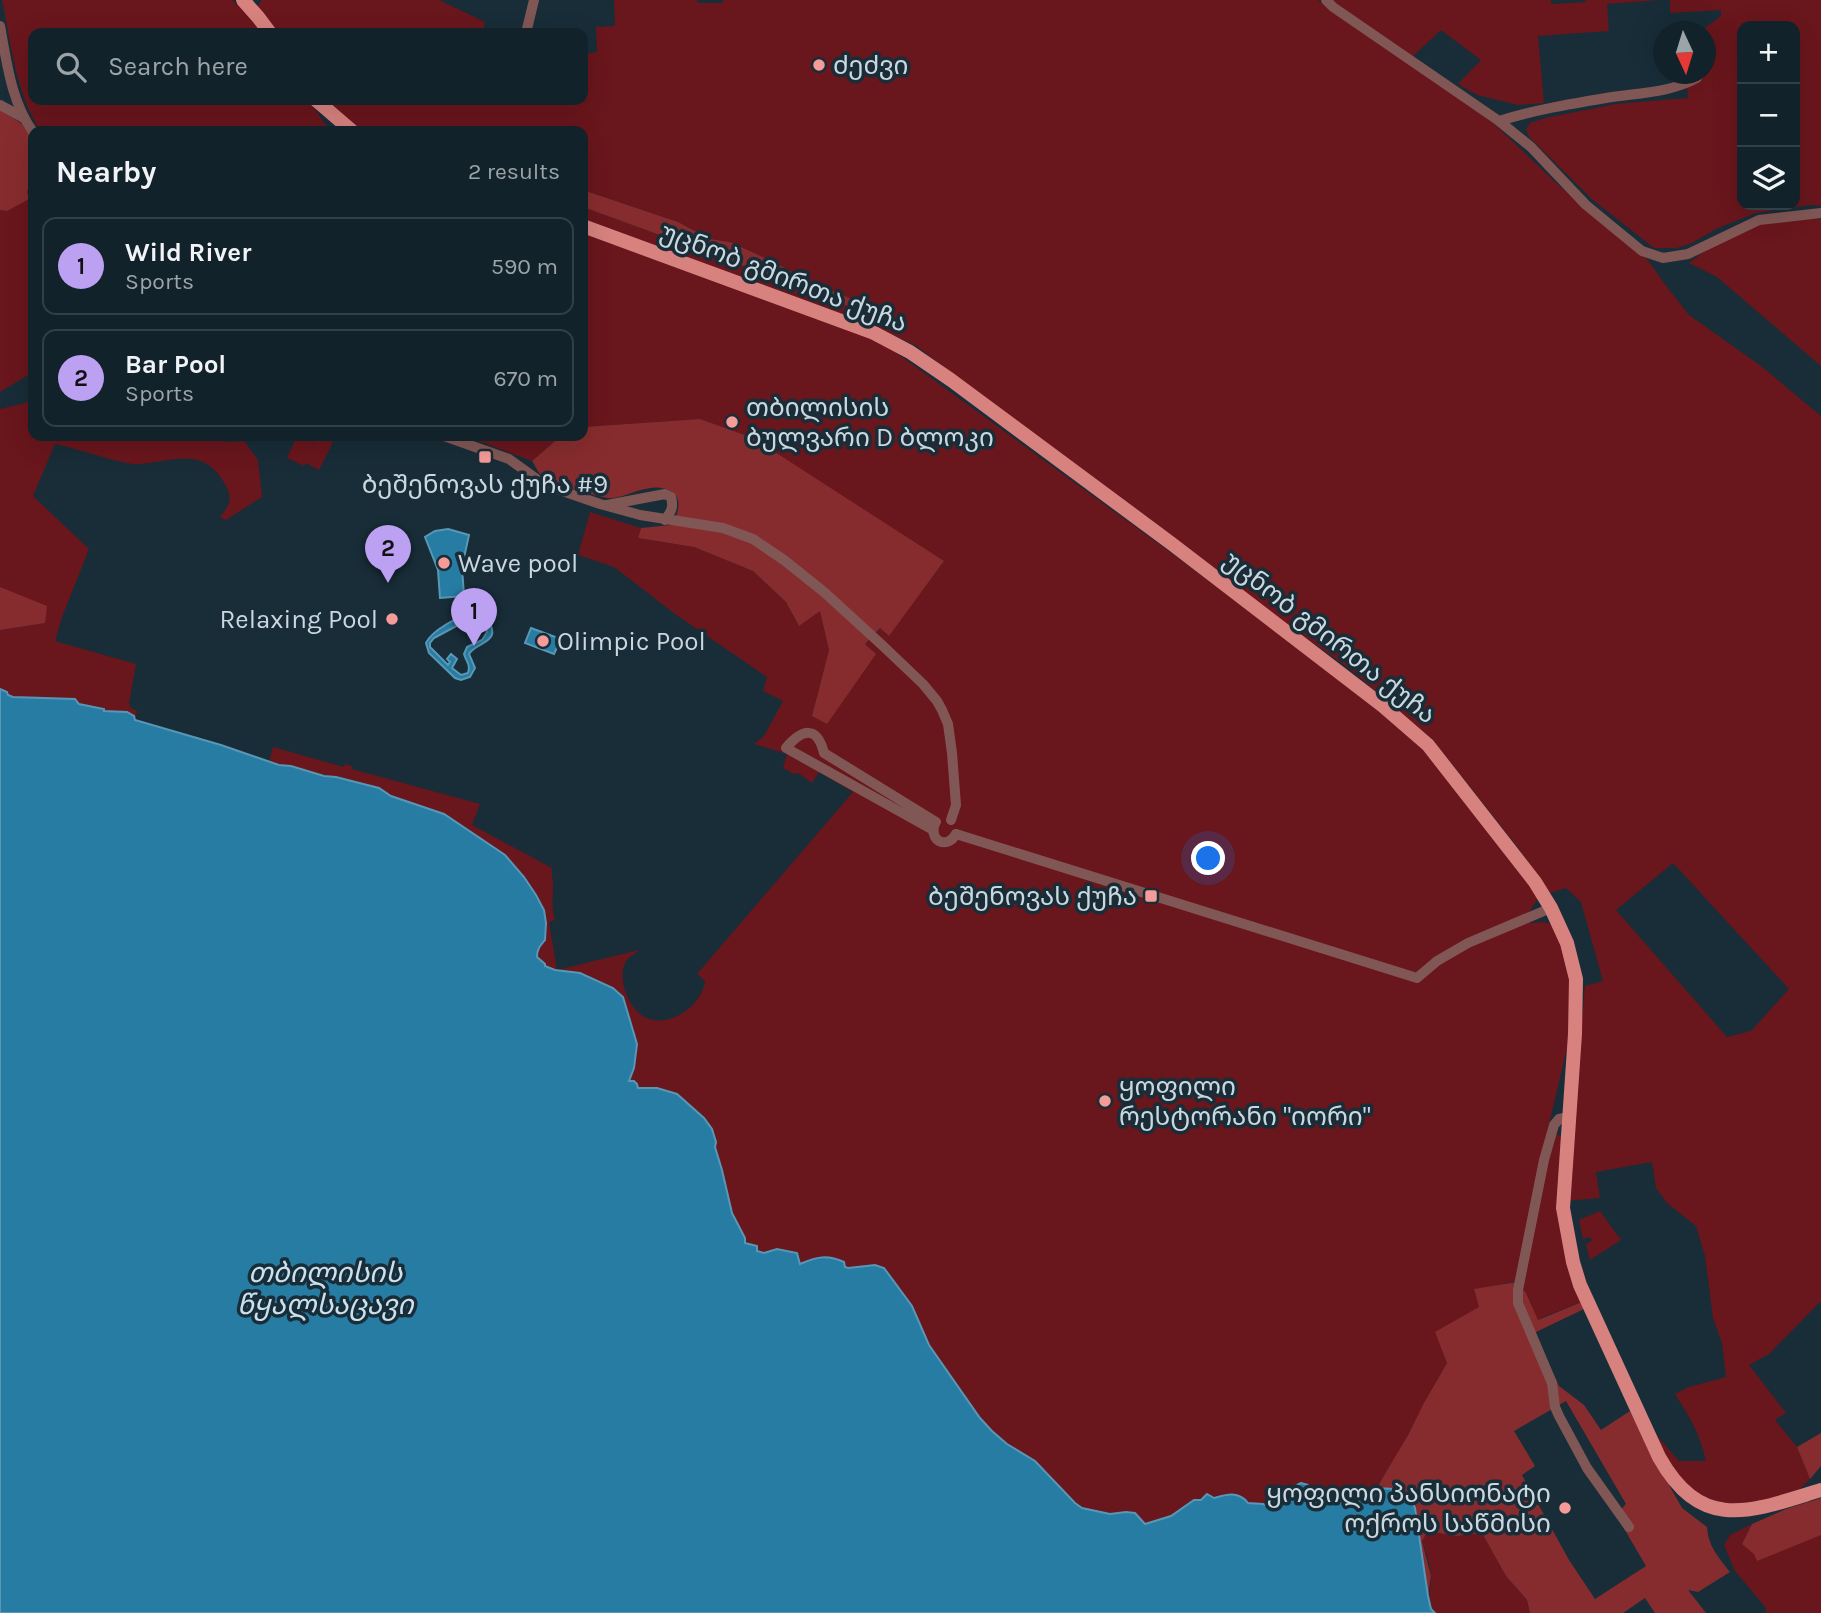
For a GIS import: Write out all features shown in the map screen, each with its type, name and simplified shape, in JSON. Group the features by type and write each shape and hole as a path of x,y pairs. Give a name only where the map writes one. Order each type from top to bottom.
{"main road":[{"path":"250,2 267,28"},
{"path":"322,105 346,126"},
{"name":"უცნობ გმირთა ქუჩა","path":"588,228 874,333 910,352 1296,638 1428,745 1535,881 1567,943 1576,979 1575,1034 1563,1208 1573,1262 1605,1343 1669,1476 1694,1499 1715,1508 1729,1510 1759,1509 1821,1489"}],"street":[{"path":"527,28 534,0"},
{"path":"1326,0 1499,121 1531,147 1586,205 1642,251 1663,258 1688,254 1759,220 1821,213"},
{"path":"0,26 12,87 29,126"},
{"path":"1499,121 1539,110 1684,84"},
{"path":"12,87 9,98 0,104 24,118"},
{"path":"458,441 509,459 545,485 605,506 665,520 723,528 753,539 784,560 824,592 923,684 942,710 953,753 956,805 951,820"},
{"path":"605,506 666,494 671,497 673,503 665,520"},
{"path":"809,733 815,736 824,753 934,826 786,748 800,734 809,733"},
{"path":"943,819 951,820 956,826 956,834 949,842 941,842 935,838 934,826 943,819"},
{"path":"956,834 1417,978 1437,961 1468,943 1551,908"},
{"path":"1569,1117 1559,1119 1554,1125 1544,1160 1518,1290 1518,1303 1552,1383 1559,1416 1587,1468 1629,1527"}],"shaded area":[{"path":"2,0 232,0 254,19 260,28 28,28 28,105 312,105 328,126 38,126 26,102 20,85"},
{"path":"262,0 439,0 485,22 483,28 274,28 257,6"},
{"path":"614,0 697,0 698,3 723,3 723,0 1318,0 1487,117 1602,224 1648,260 1689,315 1761,366 1821,416 1821,1301 1769,1354 1749,1365 1786,1413 1775,1420 1797,1447 1810,1479 1800,1489 1764,1503 1724,1504 1695,1493 1671,1468 1650,1428 1679,1461 1706,1461 1694,1426 1675,1394 1689,1387 1726,1377 1722,1343 1713,1318 1705,1256 1696,1226 1667,1203 1656,1188 1652,1162 1596,1172 1600,1198 1565,1201 1585,986 1603,981 1581,902 1566,888 1550,893 1519,849 1433,740 1351,670 1110,494 915,345 764,285 588,222 588,209 874,316 887,315 730,242 710,239 678,222 588,192 588,126 356,126 330,105 588,105 588,53 597,52 596,27 615,26","holes":["1673,863 1789,989 1751,1031 1727,1037 1616,910"]},
{"path":"1333,0 1551,0 1551,4 1586,0 1659,0 1607,4 1609,31 1538,36 1544,103 1518,105 1477,95 1458,84 1481,60 1441,30 1412,57"},
{"path":"1670,0 1821,0 1821,206 1800,206 1800,21 1737,21 1737,210 1776,210 1756,213 1677,248 1654,248 1593,200 1530,138 1526,130 1530,123 1545,118 1616,104 1688,98 1687,84 1716,84 1714,21 1721,16 1721,10 1670,13"},
{"path":"0,110 21,123 28,133 28,200 7,211 0,210"},
{"path":"28,189 28,375 0,392 0,210 7,211"},
{"path":"588,192 678,222 710,239 730,242 888,315 874,316 588,209"},
{"path":"1821,219 1821,366 1717,277 1689,263 1706,250 1763,223"},
{"path":"588,234 883,343 1354,690 1423,749 1539,897 1528,914 1531,923 1556,925 1569,969 1568,1044 1541,1158 1517,1281 1474,1290 1480,1307 1436,1332 1447,1363 1399,1450 1367,1500 1325,1504 1285,1492 1273,1495 1269,1507 1222,1495 1194,1500 1171,1516 1145,1524 1135,1513 1110,1514 1082,1508 1035,1461 1007,1444 980,1418 929,1345 912,1306 884,1268 848,1268 825,1256 800,1264 797,1253 786,1250 764,1252 745,1243 732,1213 712,1128 677,1094 657,1088 637,1088 629,1081 637,1044 628,1010 613,988 580,973 555,970 544,966 534,955 546,934 543,910 525,877 505,855 444,814 391,796 379,788 269,762 273,747 344,767 345,764 352,766 352,769 480,804 472,825 552,868 555,920 549,922 557,970 639,950 626,961 623,968 626,993 635,1009 647,1018 666,1020 692,1006 703,990 705,981 697,974 853,792 819,772 812,783 798,773 794,774 783,768 787,754 754,744 764,736 783,701 763,691 767,677 675,614 614,567 578,555 590,512 641,528 638,538 694,547 753,571 786,602 799,626 820,610 829,650 812,716 837,708 876,654 865,644 881,628 888,636 944,561 700,419 588,427"},
{"path":"28,402 28,441 244,441 258,460 262,497 226,520 220,517 229,501 229,493 218,473 201,461 182,458 135,464 55,444 33,496 89,549 55,641 136,664 129,703 131,708 137,711 135,720 127,712 104,711 79,704 75,699 13,697 0,689 0,630 45,623 0,587 0,409"},
{"path":"700,419 753,438 944,561 889,636 880,628 865,644 876,654 827,724 812,716 829,650 820,611 799,626 786,602 753,571 694,547 638,538 641,528 671,525 677,514 678,502 674,493 668,490 649,488 608,498 564,486 540,473 532,461 555,441 588,441 588,427"},
{"path":"295,441 316,441 311,451 316,441 333,442 319,470 287,458"},
{"path":"478,441 555,441 532,461"},
{"path":"0,587 47,606 45,623 0,630"},
{"path":"1557,1134 1562,1137 1559,1218 1582,1302 1538,1321 1521,1287 1552,1137"},
{"path":"1600,1211 1621,1240 1590,1260 1586,1245 1592,1240 1590,1237 1583,1239 1579,1220"},
{"path":"1517,1282 1526,1293 1538,1320 1582,1302 1584,1309 1534,1333 1559,1386 1584,1405 1601,1430 1630,1411 1682,1508 1707,1527 1712,1546 1730,1572 1698,1592 1688,1590 1706,1613 1655,1613 1645,1598 1623,1613 1530,1613 1527,1600 1506,1576 1482,1533 1456,1536 1428,1531 1422,1541 1431,1576 1428,1596 1376,1489 1447,1363 1435,1332 1479,1307 1474,1289","holes":["1566,1401 1626,1504 1616,1515 1646,1566 1595,1599 1569,1560 1522,1475 1535,1466 1514,1431"]},
{"path":"1821,1433 1821,1466 1810,1479 1797,1447"},
{"path":"1821,1498 1821,1535 1757,1561 1754,1554 1742,1544 1752,1524"},
{"path":"1752,1524 1742,1544 1821,1535 1821,1613 1766,1613 1766,1608 1735,1571 1724,1545 1730,1535"},
{"path":"1428,1531 1456,1536 1482,1533 1506,1576 1527,1600 1530,1613 1435,1613 1429,1599 1430,1571 1422,1540"}],"water":[{"name":"Wave pool","path":"448,529 469,535 462,567 464,596 440,598 438,570 425,537 435,531"},
{"path":"472,612 484,615 488,612 490,615 487,618 492,633 487,641 469,654 475,668 470,677 461,680 455,678 429,653 426,643 440,629","holes":["473,617 483,622 487,632 482,640 467,647 464,654 469,665 468,673 461,675 452,668 457,659 451,654 447,659 450,662 448,665 430,647 434,638"]},
{"name":"Olimpic Pool","path":"531,628 561,639 554,654 525,643"},
{"name":"თბილისის წყალსაცავი","path":"0,689 13,697 75,699 79,704 104,711 127,712 134,716 135,720 279,765 379,788 391,796 444,814 505,855 536,895 544,910 546,923 545,940 537,957 545,966 580,973 613,988 623,997 637,1044 634,1068 629,1081 634,1081 638,1088 657,1088 677,1094 704,1118 712,1129 732,1213 745,1243 757,1246 757,1251 764,1253 777,1249 797,1253 800,1264 827,1257 844,1262 848,1268 875,1265 884,1268 912,1306 929,1345 980,1418 1007,1444 1035,1461 1082,1508 1110,1514 1135,1513 1145,1524 1171,1516 1207,1494 1214,1498 1237,1495 1248,1503 1269,1507 1273,1495 1301,1483 1308,1485 1325,1504 1367,1500 1376,1489 1400,1491 1409,1497 1415,1508 1428,1596 1431,1609 1435,1613 0,1613"}],"waterway":[{"path":"1406,1499 1410,1489"}],"place":[{"name":"ძეძვი","path":"819,65"},
{"name":"თბილისის ბულვარი D ბლოკი","path":"732,422"},
{"name":"ბეშენოვას ქუჩა #9","path":"485,457"},
{"name":"Wave pool","path":"444,563"},
{"name":"Bar Pool","path":"388,583"},
{"name":"Relaxing Pool","path":"392,619"},
{"name":"Olimpic Pool","path":"543,641"},
{"name":"Wild River","path":"474,646"},
{"name":"ბეშენოვას ქუჩა","path":"1151,896"},
{"name":"ყოფილი რესტორანი \"იორი\"","path":"1105,1101"},
{"name":"ყოფილი პანსიონატი ოქროს საწმისი","path":"1565,1508"}]}
